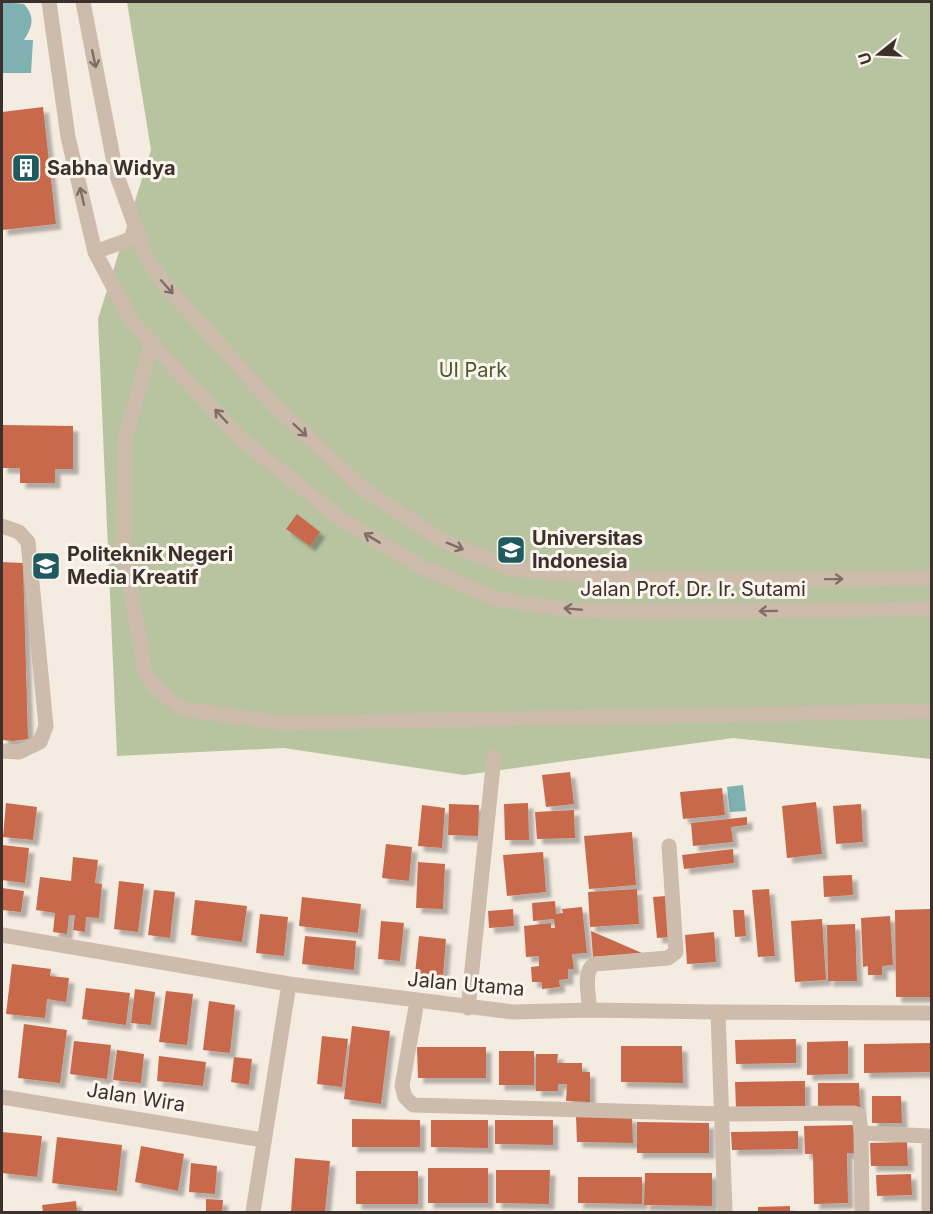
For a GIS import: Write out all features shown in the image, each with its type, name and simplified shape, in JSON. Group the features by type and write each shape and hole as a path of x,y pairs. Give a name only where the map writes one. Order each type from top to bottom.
{"street":[{"name":"Jalan Prof. Dr. Ir. Sutami","path":"49,2 68,138 95,252 134,324 241,439 341,519 423,568 497,599 572,610 654,612 932,609"},
{"name":"Jalan Prof. Dr. Ir. Sutami","path":"83,2 116,173 146,256 161,280 272,403 362,488 441,540 512,569 607,578 762,580 932,578"},
{"path":"95,252 139,236"},
{"path":"152,342 125,439 124,552 144,671 156,688 183,709 280,723 932,711"},
{"path":"2,526 19,532 28,542 46,726 40,742 19,752 2,751"},
{"path":"468,1008 494,757"},
{"path":"590,1010 587,972 590,966 668,958 676,952 669,846"},
{"name":"Jalan Utama","path":"2,936 289,984 513,1012 590,1010 932,1013"},
{"path":"253,1212 289,984"},
{"path":"417,1001 402,1086 405,1097 413,1105 722,1114 854,1113 859,1115 861,1133 862,1212"},
{"path":"718,1012 725,1212"},
{"name":"Jalan Wira","path":"2,1097 263,1140"},
{"path":"861,1133 929,1136 929,1212"}],"green space":[{"name":"UI Park","path":"127,2 931,2 931,759 733,738 464,775 284,748 117,756 98,319 151,150"}],"water":[{"path":"2,2 24,4 30,13 32,22 24,40 33,40 31,73 2,73"},
{"path":"743,785 746,811 730,812 727,787"}],"building":[{"name":"Sabha Widya","path":"43,107 56,224 2,230 2,112"},
{"path":"2,425 73,426 73,469 55,469 55,483 20,483 20,468 2,468"},
{"path":"297,514 320,532 310,546 286,529"},
{"path":"2,562 23,563 28,739 13,741 2,740"},
{"path":"570,772 574,804 546,807 542,775"},
{"path":"722,788 725,815 683,819 680,792"},
{"path":"816,802 822,854 787,858 782,806"},
{"path":"6,803 37,807 33,840 3,837"},
{"path":"528,803 529,840 505,840 504,804"},
{"path":"449,804 479,805 478,836 448,835"},
{"path":"861,804 863,842 836,844 833,806"},
{"path":"422,805 445,808 442,848 418,846"},
{"path":"574,810 575,838 537,839 535,812"},
{"path":"747,817 747,825 731,827 733,842 693,846 691,823"},
{"path":"632,832 636,885 589,889 584,836"},
{"path":"386,844 412,847 409,881 382,878"},
{"path":"2,845 29,848 25,883 2,880"},
{"path":"733,849 734,863 684,869 682,855"},
{"path":"543,852 546,892 507,896 503,855"},
{"path":"73,857 98,860 95,883 102,884 99,918 86,917 85,932 73,930 75,915 69,915 67,934 53,932 55,913 36,910 40,877 71,881"},
{"path":"418,862 445,864 443,909 416,908"},
{"path":"852,875 853,895 824,897 823,876"},
{"path":"119,881 144,884 138,932 114,929"},
{"path":"2,888 24,891 21,912 2,910"},
{"path":"637,889 639,924 590,927 588,892"},
{"path":"769,889 775,956 758,957 752,890"},
{"path":"154,890 175,892 170,938 148,935"},
{"path":"666,896 670,937 657,938 653,897"},
{"path":"302,897 361,904 358,933 299,926"},
{"path":"195,900 247,906 242,942 191,935"},
{"path":"555,901 556,914 563,913 562,909 582,907 587,953 572,954 574,969 568,969 568,979 559,980 560,987 542,989 542,982 532,982 531,967 539,966 539,956 526,957 524,926 551,923 551,928 555,928 554,919 533,921 532,903"},
{"path":"513,909 514,926 489,928 488,911"},
{"path":"932,909 932,997 896,997 895,910"},
{"path":"733,910 744,910 746,936 735,937"},
{"path":"260,914 288,917 284,956 256,953"},
{"path":"890,916 893,965 882,966 882,975 868,975 868,966 863,967 861,918"},
{"path":"822,919 826,980 795,982 791,921"},
{"path":"381,921 404,923 400,961 378,959"},
{"path":"855,924 857,981 828,981 827,925"},
{"path":"591,931 642,953 593,957"},
{"path":"714,932 716,962 687,964 685,935"},
{"path":"305,936 356,941 354,970 302,964"},
{"path":"419,936 446,939 443,976 415,974"},
{"path":"12,964 51,969 50,976 69,978 66,1002 47,999 45,1018 6,1014"},
{"path":"86,988 130,993 126,1025 82,1019"},
{"path":"135,989 155,992 151,1025 131,1023"},
{"path":"166,991 193,994 187,1045 159,1042"},
{"path":"209,1001 235,1005 230,1053 203,1050"},
{"path":"24,1024 67,1030 60,1083 18,1078"},
{"path":"352,1026 390,1031 381,1104 344,1099"},
{"path":"322,1036 348,1039 342,1087 317,1084"},
{"path":"796,1039 796,1063 736,1064 735,1040"},
{"path":"74,1041 111,1045 107,1079 70,1074"},
{"path":"848,1041 848,1074 807,1075 807,1042"},
{"path":"932,1043 932,1072 864,1073 864,1044"},
{"path":"621,1046 682,1046 683,1083 621,1082"},
{"path":"417,1047 486,1047 486,1078 418,1078"},
{"path":"117,1050 144,1054 141,1083 113,1080"},
{"path":"499,1051 534,1051 534,1085 499,1085"},
{"path":"536,1054 558,1054 557,1063 582,1063 582,1072 590,1072 590,1102 566,1101 567,1084 558,1084 558,1091 536,1091"},
{"path":"159,1056 206,1062 203,1086 157,1081"},
{"path":"234,1057 252,1059 249,1085 231,1082"},
{"path":"805,1081 805,1107 736,1109 735,1082"},
{"path":"818,1083 859,1083 860,1108 818,1108"},
{"path":"872,1096 901,1096 902,1123 872,1123"},
{"path":"576,1117 632,1117 633,1143 577,1142"},
{"path":"352,1119 420,1120 420,1147 352,1147"},
{"path":"431,1120 488,1120 488,1148 431,1147"},
{"path":"495,1120 553,1120 553,1145 495,1144"},
{"path":"637,1122 709,1123 709,1153 637,1153"},
{"path":"855,1125 856,1153 847,1153 848,1203 814,1204 813,1154 805,1154 804,1126"},
{"path":"798,1131 798,1149 732,1150 731,1132"},
{"path":"2,1132 42,1136 37,1177 2,1173"},
{"path":"57,1137 122,1145 117,1191 52,1183"},
{"path":"907,1142 908,1166 871,1166 870,1143"},
{"path":"141,1146 184,1154 178,1191 135,1182"},
{"path":"295,1158 330,1161 325,1212 291,1212"},
{"path":"191,1163 217,1166 215,1194 189,1192"},
{"path":"428,1168 488,1168 488,1203 428,1203"},
{"path":"496,1170 550,1170 549,1204 496,1203"},
{"path":"356,1171 418,1171 418,1204 356,1204"},
{"path":"645,1173 712,1173 712,1206 644,1205"},
{"path":"911,1174 912,1195 877,1196 876,1175"},
{"path":"578,1177 642,1177 642,1204 578,1203"},
{"path":"206,1199 223,1200 222,1212 206,1212"},
{"path":"76,1201 77,1212 43,1212 42,1205"},
{"path":"790,1206 790,1212 758,1212 758,1207"}],"place":[{"name":"Sabha Widya","path":"26,168"},
{"name":"Universitas Indonesia","path":"511,550"},
{"name":"Politeknik Negeri Media Kreatif","path":"46,566"}]}
